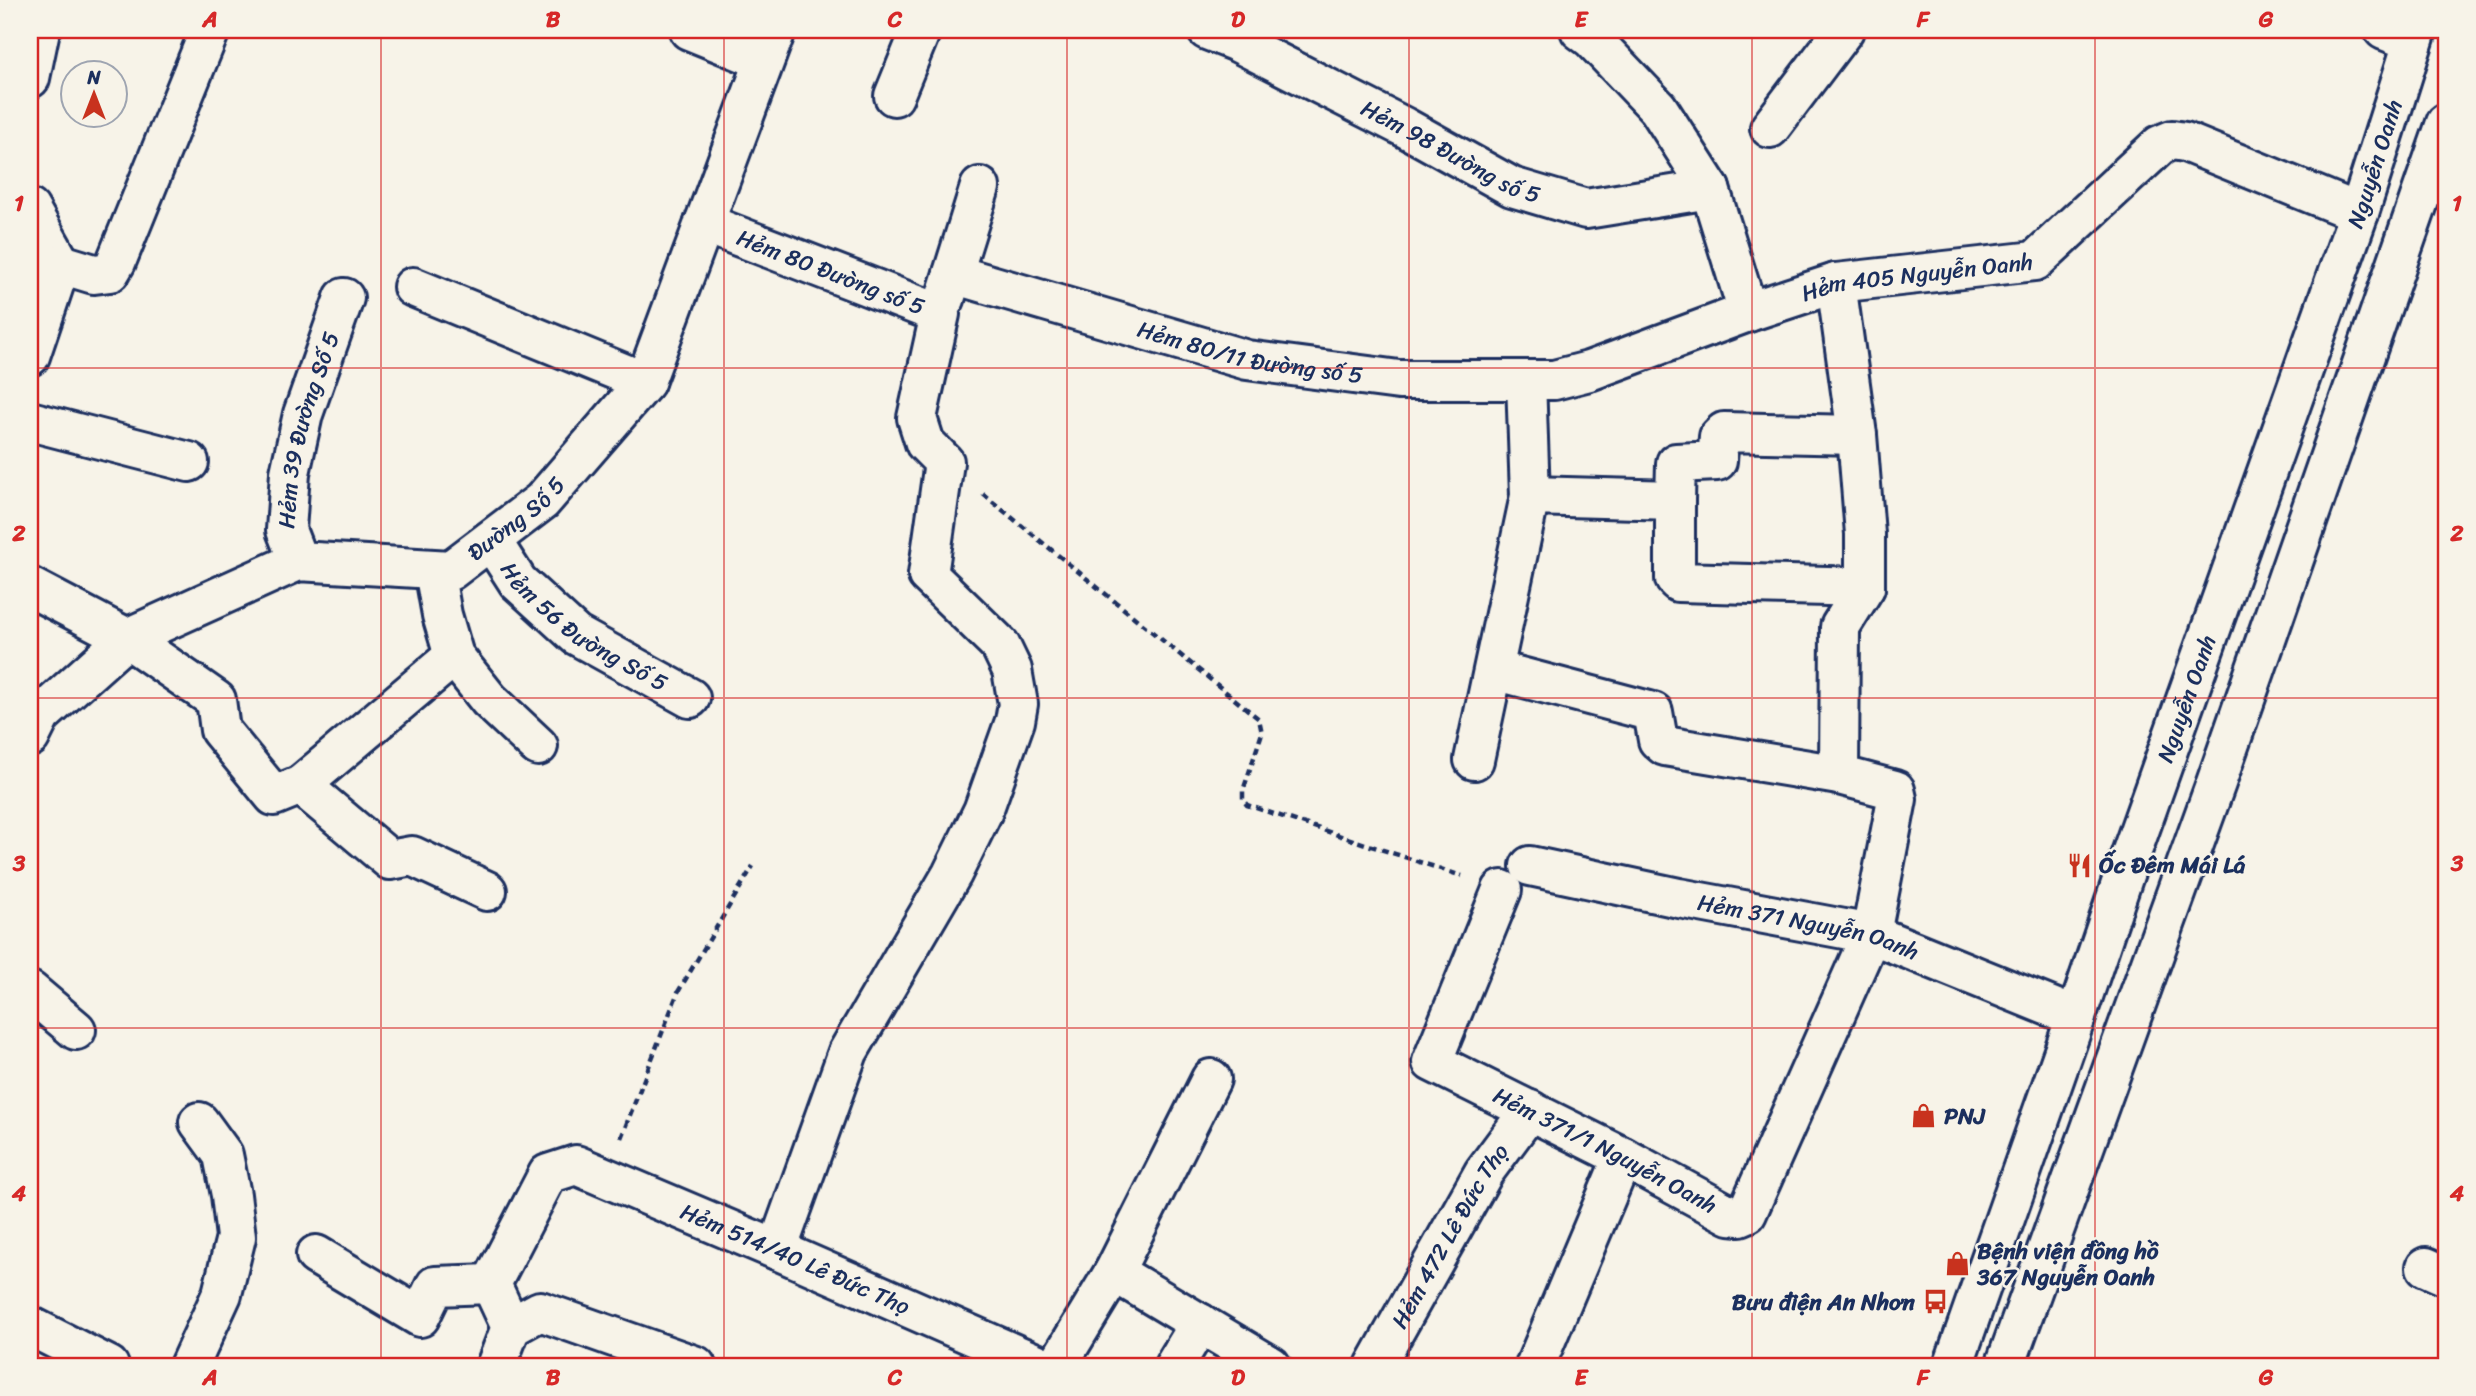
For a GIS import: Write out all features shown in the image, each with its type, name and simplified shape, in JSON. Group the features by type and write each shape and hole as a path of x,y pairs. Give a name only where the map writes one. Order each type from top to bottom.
{"street":[{"path":"30,78 40,30"},
{"path":"30,209 61,264 94,274 110,272 210,30"},
{"path":"689,30 769,45"},
{"path":"894,96 922,30"},
{"name":"Hẻm 98 Đường số 5","path":"1207,30 1235,41 1405,127 1512,187 1586,209 1710,189"},
{"path":"1580,30 1592,39 1658,108 1710,189 1748,312"},
{"path":"1770,128 1844,30"},
{"name":"Nguyễn Oanh","path":"1954,1366 2135,841 2359,213 2404,33"},
{"name":"Đường Số 5","path":"30,737 41,715 127,638 298,561 451,570 542,501 645,382 769,45"},
{"path":"2005,1366 2211,796 2446,123"},
{"name":"Hẻm 405 Nguyễn Oanh","path":"1540,380 1589,371 1748,312 1836,284 2035,261 2160,145 2172,140 2186,142 2359,213"},
{"path":"940,314 980,187"},
{"name":"Hẻm 80 Đường số 5","path":"704,223 940,314 917,418 925,443 944,462"},
{"path":"30,356 61,264"},
{"name":"Hẻm 80/11 Đường số 5","path":"953,274 1247,360 1399,380 1540,380"},
{"path":"1836,284 1857,435 1865,534 1865,587 1840,627 1839,775"},
{"path":"413,287 645,382"},
{"name":"Hẻm 39 Đường Số 5","path":"298,561 286,530 290,473 303,414 344,298"},
{"path":"1474,760 1530,496 1540,380"},
{"path":"30,421 189,462"},
{"path":"1857,435 1724,432 1718,437 1717,461 1676,463 1675,579 1678,582 1865,587"},
{"path":"777,1250 848,1052 952,874 983,811 1016,721 1018,704 1013,670 1000,645 928,575 944,462"},
{"path":"1530,496 1675,500"},
{"name":"Hẻm 56 Đường Số 5","path":"491,540 518,582 576,635 690,698"},
{"path":"434,570 442,615 454,656 489,700 538,746"},
{"path":"30,587 127,638 216,699 220,730 274,796 301,785 454,656"},
{"path":"1494,670 1653,712 1658,740 1665,746 1839,775 1895,790 1897,799 1871,934"},
{"path":"301,785 390,860 412,856 487,891"},
{"name":"Hẻm 371 Nguyễn Oanh","path":"1516,878 1679,898 1871,934 2076,1017"},
{"name":"Hẻm 371/1 Nguyễn Oanh","path":"1516,878 1432,1062 1623,1157 1730,1215 1748,1213 1871,934"},
{"path":"30,991 76,1030"},
{"path":"1057,1366 1114,1272 1212,1079"},
{"name":"Hẻm 472 Lê Đức Thọ","path":"1375,1366 1484,1172 1530,1110"},
{"path":"189,1366 222,1294 236,1237 232,1195 223,1155 199,1122"},
{"path":"1535,1366 1623,1157"},
{"name":"Hẻm 514/40 Lê Đức Thọ","path":"491,1284 548,1174 576,1165 1042,1366"},
{"path":"316,1255 420,1317 435,1286 491,1284 511,1327"},
{"path":"1114,1272 1271,1366"},
{"path":"496,1366 511,1327 540,1311 696,1366"},
{"path":"1174,1366 1200,1323"},
{"path":"30,1326 109,1366"}],"path":[{"path":"944,462 1259,719 1262,733 1243,791 1243,800 1247,805 1516,878"},
{"path":"605,1177 678,992 753,866"}],"place":[{"name":"Ốc Đêm Mái Lá","path":"2079,865"},
{"name":"PNJ","path":"1924,1116"},
{"name":"Bệnh viện đồng hồ 367 Nguyễn Oanh","path":"1957,1264"},
{"name":"Bưu điện An Nhơn","path":"1935,1302"}]}
